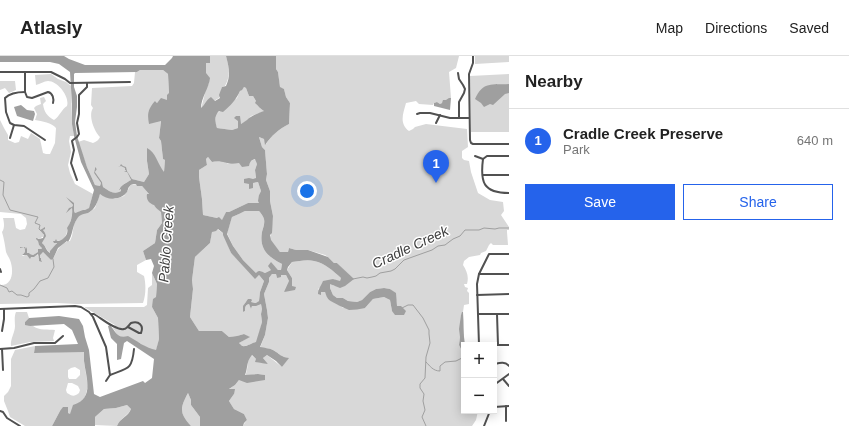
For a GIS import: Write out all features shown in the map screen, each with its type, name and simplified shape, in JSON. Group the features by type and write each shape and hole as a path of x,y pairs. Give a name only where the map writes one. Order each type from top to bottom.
{"street":[{"path":"473,56 470,74 469,118 471,143 509,144"},
{"path":"0,72 51,72 70,83 130,82"},
{"path":"25,72 25,92 27,97 30,98 50,92 53,97 53,103"},
{"path":"458,73 459,79 465,90 459,102 459,118"},
{"path":"77,180 71,163 74,150 72,141 78,137 79,134 77,123 79,114 79,95 87,87 87,83"},
{"path":"25,92 16,92 5,98 6,112 10,123 24,126 45,140"},
{"path":"417,114 430,113 450,118 469,118"},
{"path":"436,123 440,115"},
{"path":"10,138 14,125"},
{"path":"475,156 483,159"},
{"path":"483,159 487,156 509,156"},
{"path":"483,159 484,182 488,188 496,192 509,193"},
{"path":"483,175 509,175"},
{"path":"479,342 477,284 479,274 489,254 509,254"},
{"path":"479,274 509,274"},
{"path":"477,295 509,294"},
{"path":"0,309 75,306 81,307 117,328 124,329 131,323 140,323 142,326 142,331 139,333 128,326"},
{"path":"2,331 4,309"},
{"path":"92,314 106,347 110,374 106,381"},
{"path":"478,314 509,314"},
{"path":"497,314 498,346 509,345"},
{"path":"3,370 1,349 14,348 34,343 55,343 63,336"},
{"path":"110,374 129,367 133,360 134,349"},
{"path":"497,364 503,363 509,366"},
{"path":"497,383 509,374"},
{"path":"503,379 509,386"},
{"path":"497,407 508,406 506,421"},
{"path":"0,411 3,412 7,418 20,426"},
{"path":"484,426 489,414"}],"shaded area":[{"path":"210,56 226,56 229,75 225,86 222,87 220,97 201,109 209,83 206,74 206,63"},
{"path":"276,56 459,56 456,68 449,72 451,98 440,104 437,102 433,105 419,104 416,101 406,103 403,122 409,131 415,127 426,124 467,129 468,147 462,151 462,158 469,161 478,193 490,200 503,202 504,211 501,215 509,227 509,230 507,230 508,245 493,245 491,243 486,251 480,255 469,257 464,261 463,265 468,276 467,284 464,284 465,287 468,288 469,304 464,305 461,315 459,345 461,349 461,414 477,414 476,420 472,426 243,426 247,420 244,414 234,409 229,401 234,394 234,389 228,390 239,380 265,380 265,375 258,374 245,376 251,355 256,359 256,362 267,363 263,358 267,355 282,367 288,358 271,349 260,348 265,335 268,318 264,294 269,278 272,274 276,274 277,278 280,275 286,275 292,287 292,278 287,270 292,262 309,260 318,262 329,268 341,278 340,282 349,275 337,263 334,263 325,255 308,250 296,250 289,248 288,252 280,252 270,240 273,216 270,191 266,180 265,150 262,147 259,137 264,139 266,144 276,132 289,124 290,103 286,97 284,89 280,88 278,72 276,69","holes":["333,279 340,282 334,286 330,284 333,295 337,298 357,302 376,289 390,289 395,293 397,306 392,311 390,300 384,297 373,299 365,308 343,308 337,303 329,300 325,292 321,292 318,289"]},
{"path":"475,56 509,56 509,62 475,64"},
{"path":"140,70 163,70 168,74 169,94 167,100 159,101 157,103 155,101 161,120 159,138 161,141 163,159 165,160 164,173 161,169 147,161 149,174 144,182 132,179 125,168 125,171 131,180 119,189 121,189 121,191 114,193 103,187 102,182 95,172 97,169 96,168 94,173 101,183 100,186 95,185 78,142 84,140 93,143 100,137 91,119 93,108 91,105 92,88 132,86 134,83 135,72"},
{"path":"51,74 71,86 74,136 70,136 69,141 71,152 68,165 75,184 93,194 89,208 84,210 75,213 74,205 70,202 73,205 67,212 72,208 73,215 66,234 61,240 56,240 56,244 50,253 42,243 45,237 43,230 45,228 41,229 44,236 39,239 38,238 39,245 42,247 41,249 38,249 38,252 33,255 27,253 24,247 25,251 22,255 27,254 31,257 36,256 37,254 40,260 40,253 43,252 51,260 53,259 61,245 70,241 74,224 78,217 95,208 100,194 115,199 124,196 131,185 137,184 142,186 149,194 156,208 161,211 162,223 157,230 155,243 143,251 146,260 137,265 137,272 144,276 145,279 143,303 0,304 0,285 8,283 12,273 10,259 6,252 2,232 4,227 3,218 14,218 16,228 20,230 25,229 27,224 26,218 21,214 0,212 0,120 8,135 8,140 15,143 19,142 21,136 28,139 31,133 40,139 43,153 50,154 55,143 56,128 44,122 35,120 37,114 34,108 41,104 40,98 44,97 46,101 43,104 45,112 54,120 67,106 67,98 65,94 56,84 45,81 36,85 35,75"},
{"path":"509,74 509,132 471,132 470,76"},
{"path":"0,81 15,81 16,90 9,93 5,88 0,90"},
{"path":"244,87 246,88 249,96 253,96 261,109 265,111 251,116 248,120 241,124 238,121 238,128 232,130 217,128 215,123 216,114 237,98 240,91"},
{"path":"208,157 212,162 224,161 228,164 239,163 248,166 251,161 256,159 256,179 249,184 249,189 253,183 258,182 261,191 259,195 259,203 248,203 226,212 222,221 217,218 203,215 199,170 207,165 206,159"},
{"path":"245,211 259,211 264,218 261,238 263,248 269,255 282,264 281,270 278,270 275,267 265,273 261,271 256,273 243,260 233,246 227,233 232,217"},
{"path":"217,229 223,233 231,253 255,278 259,275 264,281 260,292 259,301 257,303 247,301 245,303 243,312 249,304 251,309 252,306 261,303 262,322 257,342 245,346 241,346 239,343 249,337 244,334 229,337 222,331 199,331 190,317 195,257 210,243 212,231"},
{"path":"152,273 157,284 156,297 152,307 158,318 159,339 156,351 147,348 140,343 118,336 113,328 115,325 84,307 144,307 147,305 148,288 152,285"},
{"path":"16,312 27,312 29,318 25,322 30,326 41,329 55,330 53,338 54,341 30,342 11,346 15,329"},
{"path":"35,346 34,353 84,351 84,362 88,386 85,397 73,409 70,415 60,411 52,426 25,426 10,417 4,401 4,396 11,386 11,359 15,350","holes":["75,367 80,370 80,375 76,379 69,379 68,370","68,383 78,386 80,390 79,393 73,396 67,393 66,390"]},
{"path":"188,393 191,400 191,405 200,417 200,426 191,426 184,417 182,407"},
{"path":"127,405 131,409 117,426 94,425 95,417 104,409"}],"water":[{"name":"Pablo Creek","path":"0,56 64,56 85,65 165,65 173,56 210,56 210,63 206,63 206,73 210,78 202,100 201,108 211,97 215,101 220,98 219,95 222,87 226,86 229,78 229,71 226,56 276,56 276,69 278,72 280,87 284,89 286,97 290,103 289,124 270,138 265,145 264,139 259,137 262,147 265,150 266,180 270,191 273,216 272,233 270,235 271,240 280,252 288,252 289,248 296,250 308,250 328,257 334,263 337,263 354,279 340,288 330,284 333,295 337,298 357,302 376,289 390,289 396,293 397,306 401,306 406,311 404,315 395,315 392,311 390,300 384,297 373,299 365,308 349,310 329,300 325,292 321,292 321,295 318,294 323,281 333,279 340,281 341,278 325,265 312,260 292,262 287,270 292,278 292,286 296,287 295,290 284,292 289,281 286,275 281,275 281,277 277,278 276,274 272,274 269,278 264,294 268,318 265,335 260,347 271,349 282,356 289,358 282,367 267,355 263,358 268,364 255,362 256,359 252,355 245,375 265,375 265,380 247,383 239,380 229,389 235,389 234,394 229,401 234,409 244,414 247,420 243,426 200,426 200,417 191,405 191,400 188,393 183,403 182,410 184,417 191,426 117,426 131,409 127,405 104,409 95,417 95,426 52,426 63,407 68,407 68,413 70,414 73,405 80,402 87,392 88,387 84,352 34,353 35,346 78,344 72,330 64,324 30,326 25,325 25,322 29,318 59,316 79,319 83,326 89,350 94,394 100,397 143,381 145,383 152,378 154,359 127,341 124,343 121,359 117,360 117,344 111,338 108,326 110,325 121,337 128,336 145,346 156,350 159,339 158,318 152,307 153,299 156,297 157,284 152,273 154,266 151,259 146,260 143,251 155,243 157,230 162,223 161,212 148,201 147,194 149,194 142,186 137,186 136,184 131,185 124,195 118,198 110,199 100,194 93,210 78,217 68,242 67,241 58,248 53,259 51,260 43,252 40,255 42,262 39,261 38,254 30,259 27,255 22,255 25,252 24,247 26,249 27,247 27,253 33,255 38,252 38,249 42,248 36,238 43,238 44,235 40,230 45,227 43,230 46,236 42,243 50,253 57,243 54,243 53,241 56,239 59,241 66,236 67,228 70,223 72,208 66,213 73,205 66,197 74,203 75,213 89,208 94,190 81,162 74,136 72,124 70,72 59,64 50,62 0,62","holes":["140,70 163,70 168,74 169,93 167,95 167,100 161,98 157,103 155,101 149,109 148,114 149,124 161,121 159,138 161,141 163,159 165,160 164,172 153,152 147,148 149,174 144,182 132,179 126,167 121,164 118,167 121,166 125,168 126,171 124,172 127,172 131,180 121,187 119,190 121,189 121,191 114,193 103,187 102,182 95,172 97,169 95,167 94,173 101,183 100,186 95,185 87,167 77,136 75,122 77,96 74,87 74,74 137,72","244,87 246,88 249,96 253,96 256,101 255,103 264,111 252,116 241,124 240,116 236,116 234,118 238,121 238,128 232,130 217,128 215,119 217,113 219,111 223,112 235,100","208,157 212,162 219,161 231,164 239,163 242,167 249,166 251,161 255,159 257,164 255,170 256,178 244,179 244,183 249,184 249,189 253,188 253,183 258,182 261,191 259,195 259,203 248,203 226,212 222,220 219,217 217,218 203,215 199,170 207,165 206,159","245,211 260,212 264,221 261,238 263,248 269,255 282,264 281,270 278,270 271,262 268,266 271,270 265,273 260,271 256,273 243,260 227,234 232,217","218,229 223,233 231,253 255,279 259,275 264,281 260,292 259,301 256,303 251,302 252,300 248,299 243,306 243,312 249,304 251,309 252,306 261,304 262,322 256,342 242,346 239,343 250,337 244,334 229,337 222,331 199,331 190,317 195,257 210,243 212,232"]},
{"path":"509,84 509,93 505,94 493,105 490,104 484,107 475,99 481,89 489,85"},
{"path":"451,98 450,110 434,106 434,103 437,102 440,104 443,100"},
{"path":"21,105 27,110 34,111 35,114 33,121 17,116 14,107"},
{"path":"463,312 465,342 461,342 461,349 459,345 459,329 461,315"}],"waterway":[{"path":"0,180 4,182 3,195 10,210 38,217 35,223 40,225 39,229 41,231"},
{"name":"Cradle Creek","path":"353,279 372,277 380,273 391,271 404,260 432,250 438,246 445,245 460,236 465,230 509,228"},
{"path":"0,285 7,288 9,292 12,291 17,295 27,297 40,281 48,278 54,267 53,259"},
{"path":"402,308 408,305 413,305 423,318 429,330 430,343 426,357 425,378 420,384 420,388 424,394 423,401 425,410 422,417 426,426"},
{"path":"426,362 430,367 440,371 440,366 445,362 456,361 461,358"}],"place":[{"name":"Cradle Creek Preserve","path":"436,183"}]}
